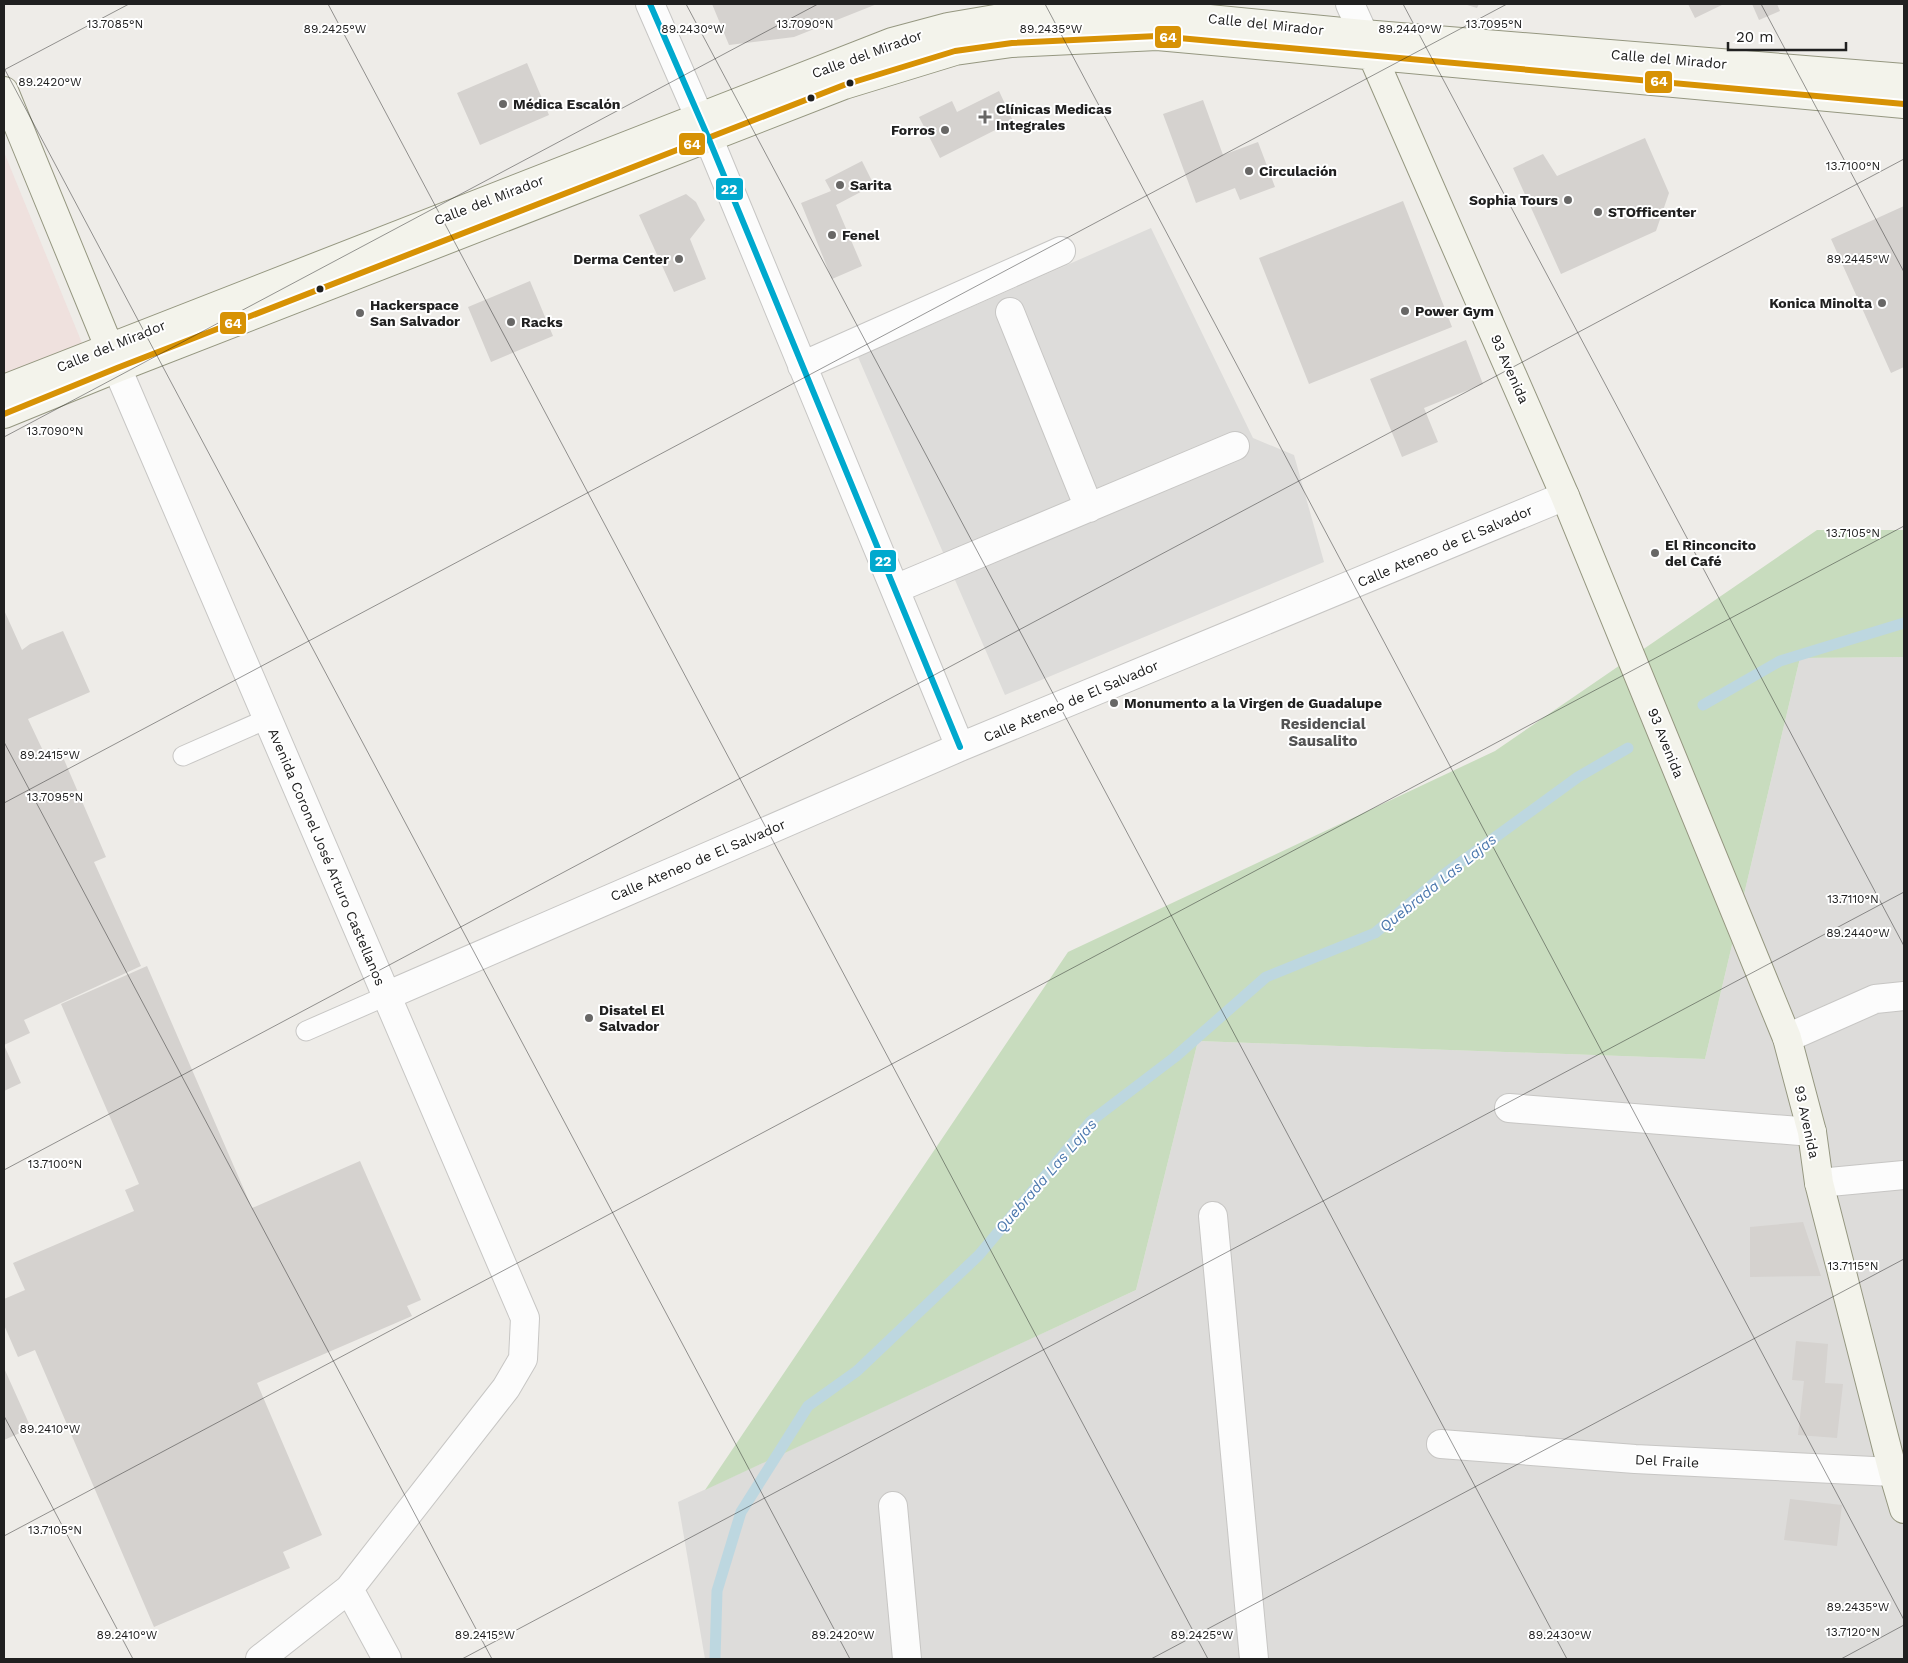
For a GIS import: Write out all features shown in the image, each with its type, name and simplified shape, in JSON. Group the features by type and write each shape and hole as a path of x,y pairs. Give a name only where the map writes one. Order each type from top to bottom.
{"main road":[{"name":"Calle del Mirador","path":"4,389 113,357 704,128 892,42 948,27 995,19 1075,13 1158,14 1368,45 1904,104"},
{"name":"Calle del Mirador","path":"1368,45 1904,78"},
{"name":"93 Avenida","path":"1368,45 1565,496 1787,1038 1812,1132 1819,1183 1893,1472 1904,1508"},
{"name":"Avenida Coronel José Arturo Castellanos","path":"4,92 113,357"},
{"name":"Calle del Mirador","path":"4,414 113,357"}],"street":[{"path":"650,4 704,128 960,747"},
{"name":"93 Avenida","path":"1350,4 1368,45"},
{"path":"802,366 1061,250"},
{"path":"1010,312 1089,508"},
{"name":"Avenida Coronel José Arturo Castellanos","path":"113,357 524,1318 523,1359 506,1388 349,1589"},
{"path":"894,589 1235,446"},
{"name":"Calle Ateneo de El Salvador","path":"386,996 960,747 1565,496"},
{"path":"1787,1038 1875,1000 1904,996"},
{"path":"1509,1108 1812,1132"},
{"path":"1819,1183 1904,1175"},
{"path":"1213,1216 1254,1659"},
{"name":"Del Fraile","path":"1441,1444 1635,1459 1893,1472"},
{"path":"893,1506 907,1659"},
{"path":"260,1659 349,1589 387,1659"}],"lane":[{"path":"183,756 268,719"},
{"path":"306,1030 386,996"}],"shaded area":[{"path":"4,152 82,343 4,374"},
{"path":"1151,228 1253,438 1294,455 1324,562 1005,695 858,357"},
{"path":"1904,657 1904,1659 705,1659 678,1502 1136,1290 1198,1041 1705,1059 1800,658"}],"green space":[{"path":"1817,530 1904,530 1904,657 1800,658 1705,1059 1198,1041 1136,1290 705,1490 1068,952 1495,751"}],"building":[{"path":"712,4 877,4 794,37 729,45"},
{"path":"1464,4 1479,4 1477,8"},
{"path":"1688,4 1724,4 1695,18"},
{"path":"1752,4 1777,4 1780,11 1759,20"},
{"name":"Médica Escalón","path":"527,63 549,115 480,145 457,93"},
{"path":"999,91 1013,121 940,158 919,117 952,101 957,112"},
{"path":"1203,100 1223,155 1258,142 1275,187 1240,200 1235,188 1196,203 1163,114"},
{"name":"STOfficenter","path":"1645,138 1669,193 1656,231 1561,274 1513,168 1543,154 1557,176"},
{"name":"Fenel","path":"862,161 874,185 836,205 862,266 832,279 801,203 831,191 825,180"},
{"name":"Derma Center","path":"686,194 696,202 705,220 690,239 706,279 674,292 639,215"},
{"path":"1403,201 1452,327 1309,384 1259,258"},
{"name":"Konica Minolta","path":"1904,206 1904,367 1891,373 1831,239"},
{"name":"Racks","path":"530,281 553,336 491,362 468,307"},
{"path":"1466,340 1483,384 1424,408 1438,442 1402,457 1370,379"},
{"path":"4,610 22,650 30,644 63,631 90,692 28,719 45,755 59,748 106,857 94,862 141,966 24,1020 30,1033 4,1045"},
{"path":"147,966 252,1208 360,1161 421,1300 407,1306 412,1316 257,1383 322,1535 283,1552 290,1568 154,1627 35,1350 18,1357 4,1325 4,1299 25,1290 13,1263 134,1211 125,1190 139,1184 61,1004"},
{"path":"4,1045 21,1083 4,1091"},
{"path":"1803,1222 1821,1276 1750,1277 1750,1227"},
{"path":"1796,1341 1828,1344 1825,1383 1843,1384 1837,1438 1798,1435 1804,1381 1792,1380"},
{"path":"4,1368 31,1428 4,1440"},
{"path":"1790,1499 1842,1505 1837,1546 1784,1540"}],"waterway":[{"name":"Quebrada Las Lajas","path":"1703,705 1780,661 1904,623"},
{"name":"Quebrada Las Lajas","path":"715,1659 717,1591 741,1512 808,1406 857,1371 979,1255 1091,1121 1175,1057 1266,977 1375,933 1446,873 1578,777 1628,748"}],"transit line":[{"name":"22","path":"650,4 708,137 960,747"},
{"name":"64","path":"4,414 117,368 844,85 955,51 1012,43 1157,36 1904,104"}],"place":[{"name":"Médica Escalón","path":"503,104"},
{"name":"Clínicas Medicas Integrales","path":"985,117"},
{"name":"Forros","path":"945,130"},
{"name":"Circulación","path":"1249,171"},
{"name":"Sarita","path":"840,185"},
{"name":"Sophia Tours","path":"1568,200"},
{"name":"STOfficenter","path":"1598,212"},
{"name":"Fenel","path":"832,235"},
{"name":"Derma Center","path":"679,259"},
{"name":"Konica Minolta","path":"1882,303"},
{"name":"Power Gym","path":"1405,311"},
{"name":"Hackerspace San Salvador","path":"360,313"},
{"name":"Racks","path":"511,322"},
{"name":"El Rinconcito del Café","path":"1655,553"},
{"name":"Monumento a la Virgen de Guadalupe","path":"1114,703"},
{"name":"Disatel El Salvador","path":"589,1018"}],"district":[{"name":"Residencial Sausalito","path":"1323,732"}]}
